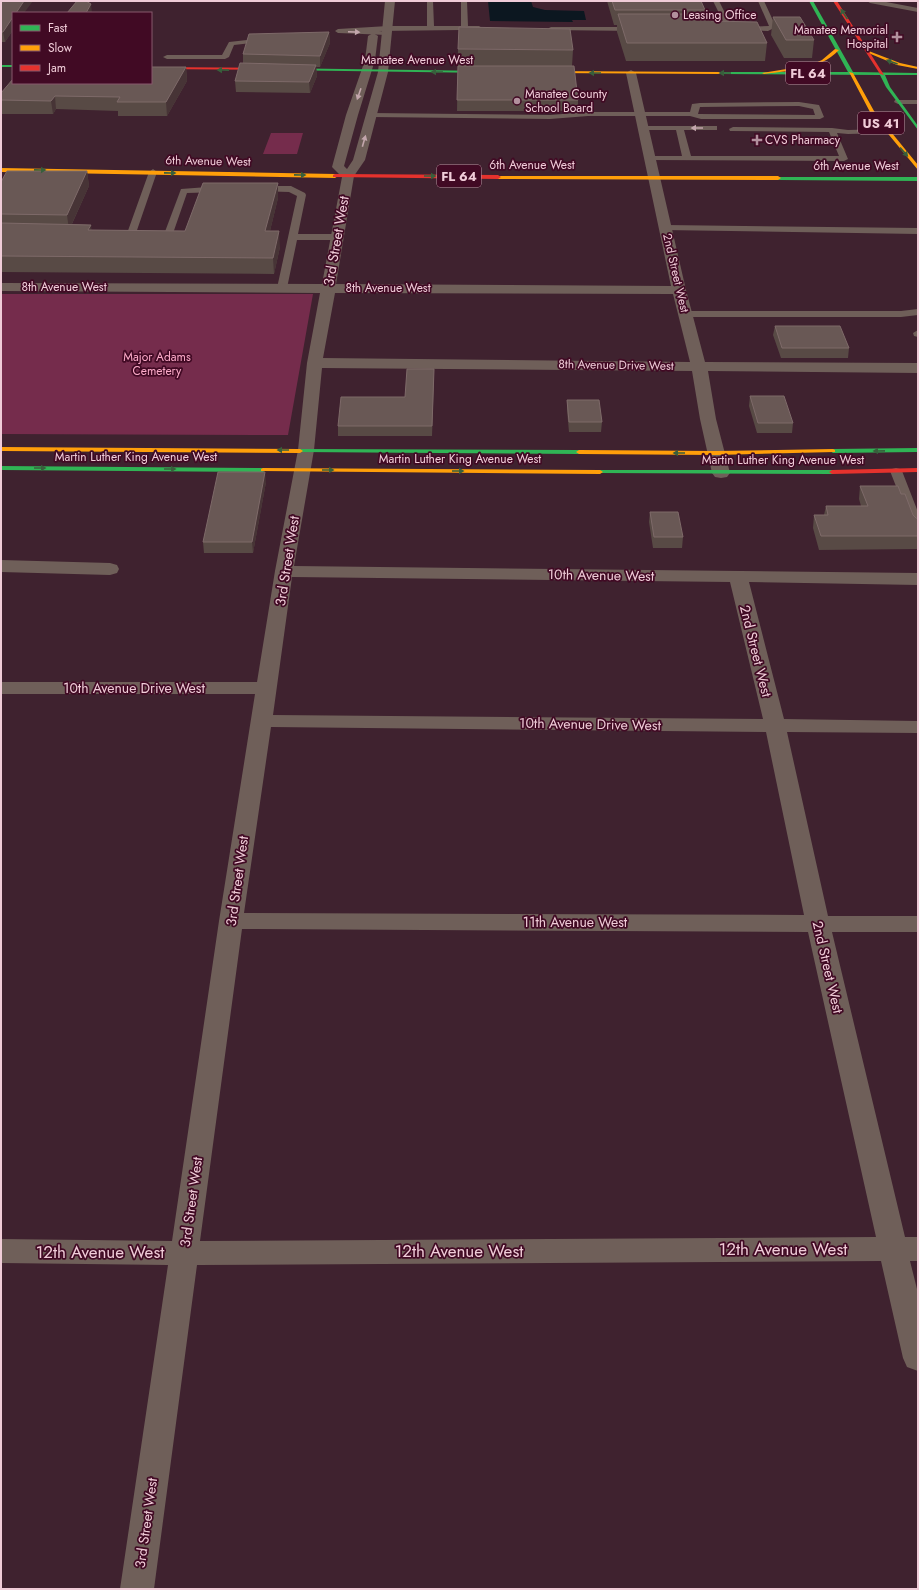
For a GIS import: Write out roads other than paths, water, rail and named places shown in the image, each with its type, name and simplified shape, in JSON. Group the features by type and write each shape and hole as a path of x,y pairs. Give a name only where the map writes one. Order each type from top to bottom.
{"main road":[{"name":"US 41","path":"811,1 866,102 886,131 918,168"},
{"name":"US 41","path":"835,1 868,51 888,87 918,129"},
{"path":"764,73 812,66 824,61 837,50"},
{"path":"868,51 899,64 918,68"},
{"path":"1,66 12,66"},
{"name":"Manatee Avenue West","path":"152,68 366,72 500,72"},
{"name":"FL 64","path":"538,72 918,74"},
{"name":"6th Avenue West","path":"1,170 348,176 918,179"},
{"name":"Martin Luther King Avenue West","path":"1,449 721,473 918,470"},
{"name":"Martin Luther King Avenue West","path":"1,468 304,460 918,450"}],"street":[{"name":"3rd Street West","path":"137,1589 231,921 284,570 304,460 315,363 348,176 356,167 359,160 383,72 390,1"},
{"name":"3rd Street West","path":"348,176 338,167 352,114 370,60 375,15"},
{"name":"2nd Street West","path":"632,73 679,290 699,366 721,473"},
{"path":"352,114 371,114"},
{"name":"8th Avenue West","path":"1,286 679,290"},
{"name":"8th Avenue Drive West","path":"315,363 918,368"},
{"path":"1,566 110,569"},
{"name":"10th Avenue West","path":"284,570 918,579"},
{"name":"2nd Street West","path":"738,577 775,726 818,923 906,1249 918,1358"},
{"name":"10th Avenue Drive West","path":"1,688 267,688"},
{"name":"10th Avenue Drive West","path":"261,721 918,727"},
{"name":"11th Avenue West","path":"231,921 918,924"},
{"name":"12th Avenue West","path":"1,1252 184,1253 906,1249"}],"lane":[{"path":"430,1 430,28"},
{"path":"464,1 466,28 461,39 473,39"},
{"path":"716,1 727,24 727,29"},
{"path":"704,29 768,29 773,27 761,1"},
{"path":"870,1 918,10"},
{"path":"335,31 487,28"},
{"path":"547,28 644,29"},
{"path":"168,57 225,57 231,43 273,40"},
{"path":"898,102 918,102"},
{"path":"694,114 695,106 700,105 799,104 816,107 820,118"},
{"path":"371,114 488,117 694,114 697,117 820,118 826,121 832,130 844,159 650,158"},
{"path":"643,128 714,128"},
{"path":"679,128 687,158"},
{"path":"733,129 832,130 848,132 886,131"},
{"path":"130,239 153,172"},
{"path":"119,236 130,239 167,240 184,191 228,189"},
{"path":"252,189 291,190 302,195 282,288"},
{"path":"666,228 918,231"},
{"path":"294,237 337,237"},
{"path":"685,314 901,314 918,312"},
{"path":"896,471 918,528"}],"place":[{"name":"Leasing Office","path":"675,15"},
{"name":"Manatee Memorial Hospital","path":"897,37"},
{"name":"Manatee County School Board","path":"517,101"},
{"name":"CVS Pharmacy","path":"757,140"}],"park label":[{"name":"Major Adams Cemetery","path":"157,364"}]}
